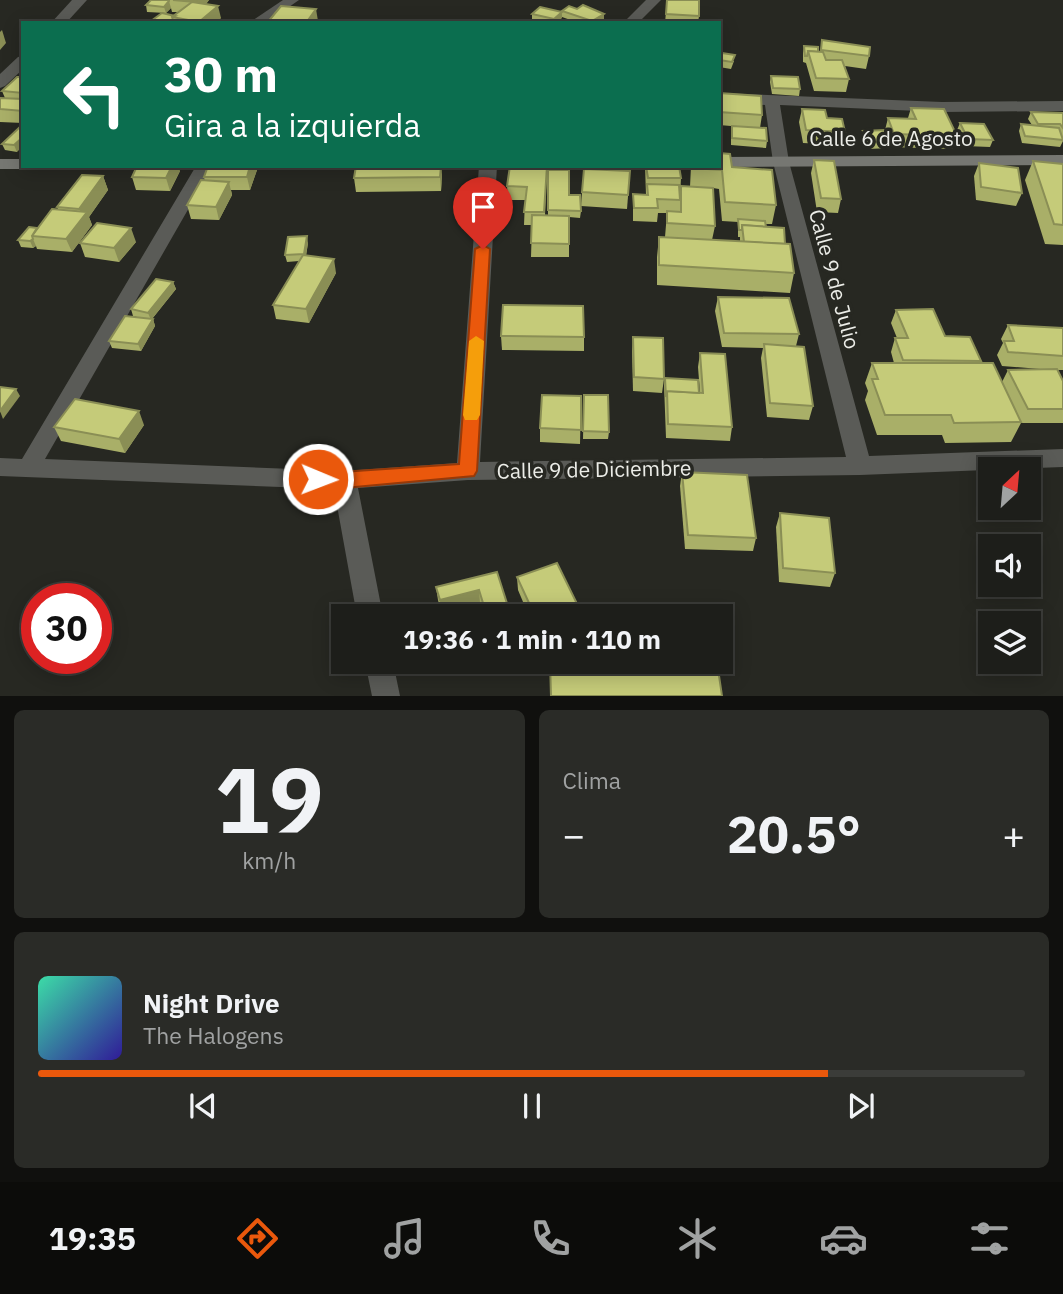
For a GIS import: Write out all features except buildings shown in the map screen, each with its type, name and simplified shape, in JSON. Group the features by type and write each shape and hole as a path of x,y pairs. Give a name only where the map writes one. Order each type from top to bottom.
{"main road":[{"name":"Calle 6 de Agosto","path":"721,162 1063,160"},
{"path":"0,164 21,164"}],"street":[{"path":"60,21 80,0"},
{"path":"259,21 292,0"},
{"path":"632,21 654,0"},
{"path":"0,83 15,66"},
{"path":"721,98 942,107 1063,106"},
{"name":"Calle 9 de Julio","path":"772,102 781,162 860,466"},
{"path":"29,467 204,168"},
{"path":"468,471 488,168"},
{"name":"Calle 9 de Diciembre","path":"0,467 344,480 468,471 860,466 1063,458"},
{"path":"344,480 368,604"},
{"path":"382,674 386,695"}],"slow traffic":[{"path":"471,415 476,341"}],"route":[{"path":"318,479 344,480 468,471 483,249"}]}
